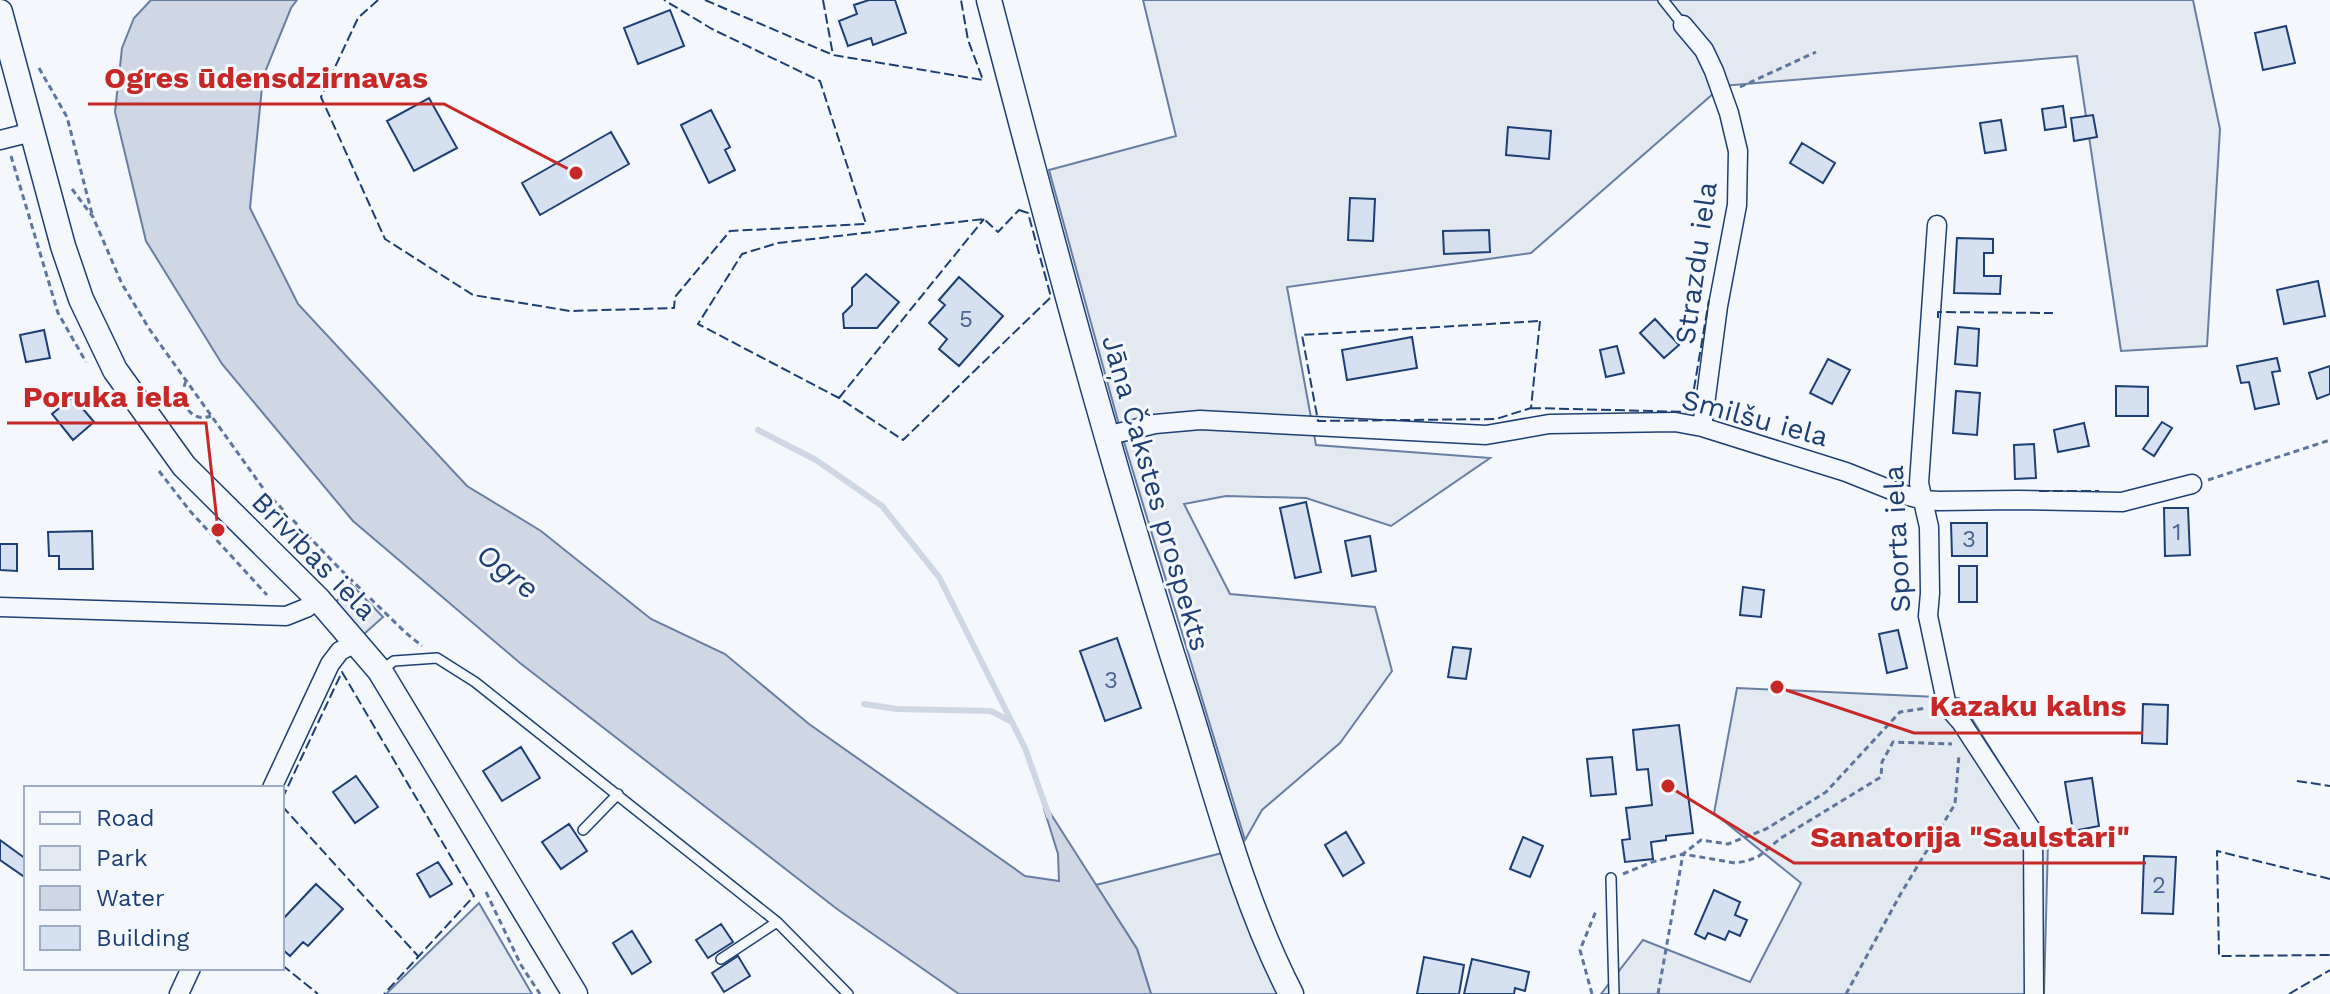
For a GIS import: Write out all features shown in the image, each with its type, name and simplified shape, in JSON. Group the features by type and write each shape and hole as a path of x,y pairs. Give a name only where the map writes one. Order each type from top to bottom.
{"main road":[{"name":"Jāņa Čakstes prospekts","path":"989,0 1106,436 1174,663 1238,863 1261,927 1291,994"},
{"name":"Brīvības iela","path":"0,12 72,273 115,370 184,466 318,599 380,671 575,994"}],"street":[{"name":"Strazdu iela","path":"1683,25 1704,50 1722,95 1738,151 1737,205 1718,306 1702,427"},
{"path":"0,140 32,132"},
{"name":"Sporta iela","path":"1937,225 1919,483 1929,527 1928,616 1947,706"},
{"name":"Smilšu iela","path":"1106,436 1155,424 1200,420 1486,435 1549,424 1675,422 1702,427 1846,472 1924,500 2122,502 2192,484"},
{"path":"0,607 286,616 318,599"},
{"path":"273,786 330,664 340,651 357,642"},
{"path":"1947,706 1961,722 2033,832 2034,994"},
{"path":"179,994 190,970"}],"lane":[{"path":"1663,0 1683,25"},
{"path":"380,671 394,661 437,658 475,682 777,922 848,994"},
{"path":"583,830 618,794"},
{"path":"1611,878 1614,994"},
{"path":"721,959 777,922"}],"path":[{"path":"1722,95 1816,52"},
{"path":"36,77 34,62 67,117 93,217 122,284 150,330 265,491 395,623 437,658"},
{"path":"71,187 93,217"},
{"path":"186,381 182,399 187,408 203,419 211,416"},
{"path":"2192,484 2330,440"},
{"path":"1611,878 1683,854 1701,840 1728,844 1766,829 1826,792 1900,712 1947,706"},
{"path":"1683,854 1735,863 1747,861 1881,777 1882,762 1893,742 1960,745 1955,804 1900,895 1846,994"},
{"path":"1658,994 1683,854"},
{"path":"1592,994 1580,950 1597,908 1604,898 1612,899"}],"green space":[{"path":"1143,0 2193,0 2220,129 2207,346 2121,351 2077,56 1722,86 1531,253 1287,287 1316,445 1490,458 1391,526 1306,498 1226,496 1184,504 1230,594 1375,607 1392,671 1340,743 1262,810 1245,840 1121,432 1049,170 1176,136"},
{"path":"1737,688 1959,698 2048,841 2044,994 1601,994 1643,940 1750,982 1801,883 1714,813"},
{"path":"1234,850 1291,994 1151,994 1137,949 1096,885"},
{"path":"479,903 532,994 386,994"}],"shaded area":[{"path":"351,584 383,617 364,634 335,603"}],"water":[{"name":"Ogre","path":"151,0 297,0 263,77 250,208 298,304 467,486 541,531 651,619 725,654 809,724 1025,876 1059,881 1058,854 1044,809 1047,808 1137,949 1151,994 959,994 837,909 520,663 353,521 222,364 146,241 115,112 122,48 134,18"}],"building":[{"path":"869,0 895,0 906,33 873,45 871,38 848,46 839,21 857,14 854,5"},
{"path":"670,10 684,46 638,64 624,28"},
{"path":"2286,26 2295,63 2263,70 2255,33"},
{"path":"429,98 457,148 414,171 387,121"},
{"path":"2063,106 2066,127 2045,130 2042,109"},
{"path":"711,110 730,147 725,150 735,170 709,183 681,125"},
{"path":"2093,115 2097,137 2074,141 2071,118"},
{"path":"2001,120 2006,150 1985,153 1980,123"},
{"path":"1508,127 1551,131 1549,159 1506,155"},
{"path":"611,132 629,164 540,215 522,183"},
{"path":"1802,143 1835,163 1823,183 1790,163"},
{"path":"1350,198 1375,199 1373,241 1348,240"},
{"path":"1489,230 1490,252 1444,254 1443,231"},
{"path":"1957,238 1993,239 1993,253 1984,253 1984,276 2001,276 2000,294 1954,293"},
{"path":"866,274 899,302 877,328 844,328 843,314 852,305 852,288"},
{"path":"959,277 1003,316 959,366 939,349 947,339 929,323 945,305 939,300"},
{"path":"2318,281 2325,316 2284,324 2277,290"},
{"path":"1655,319 1679,345 1664,358 1640,333"},
{"path":"1958,327 1979,329 1977,366 1955,364"},
{"path":"44,330 50,358 26,362 20,335"},
{"path":"1412,337 1417,368 1347,380 1342,350"},
{"path":"1617,346 1624,373 1606,377 1600,350"},
{"path":"2277,358 2280,371 2272,372 2279,404 2255,409 2249,382 2241,383 2237,366"},
{"path":"1828,359 1850,370 1832,404 1810,393"},
{"path":"2330,366 2330,394 2317,399 2309,373"},
{"path":"2116,386 2148,387 2148,416 2116,416"},
{"path":"1956,391 1980,393 1977,435 1953,433"},
{"path":"73,397 94,422 73,440 52,414"},
{"path":"2162,422 2172,428 2154,456 2143,449"},
{"path":"2084,423 2089,446 2058,452 2054,430"},
{"path":"2034,444 2036,478 2015,479 2014,445"},
{"path":"1306,502 1321,572 1295,578 1280,508"},
{"path":"2164,508 2188,508 2190,555 2165,556"},
{"path":"1951,523 1987,523 1987,556 1952,556"},
{"path":"92,531 93,569 59,569 59,556 49,556 48,532"},
{"path":"1370,536 1376,571 1352,576 1345,541"},
{"path":"0,544 17,544 17,571 0,570"},
{"path":"1959,566 1977,566 1977,602 1959,602"},
{"path":"1743,587 1764,590 1761,617 1740,615"},
{"path":"1898,630 1907,668 1887,673 1879,634"},
{"path":"1117,638 1141,708 1105,721 1080,651"},
{"path":"1453,647 1471,649 1466,679 1448,677"},
{"path":"2143,704 2168,705 2167,744 2142,743"},
{"path":"1679,725 1693,833 1666,836 1666,840 1651,842 1653,859 1625,862 1622,840 1630,839 1626,808 1652,805 1648,769 1637,770 1633,730"},
{"path":"521,747 540,778 502,801 483,771"},
{"path":"1612,757 1616,794 1591,796 1587,759"},
{"path":"356,776 378,807 355,823 333,792"},
{"path":"2092,778 2099,826 2073,831 2065,782"},
{"path":"569,824 587,851 561,869 542,842"},
{"path":"1346,832 1364,863 1343,876 1325,845"},
{"path":"1523,837 1543,846 1530,877 1510,869"},
{"path":"0,840 24,858 24,877 0,860"},
{"path":"2144,856 2176,857 2173,914 2142,913"},
{"path":"438,862 452,884 430,897 417,874"},
{"path":"316,884 343,909 308,946 303,942 290,956 284,951 284,918"},
{"path":"1714,890 1740,902 1735,915 1747,920 1740,936 1729,931 1725,940 1708,933 1705,939 1695,934"},
{"path":"721,924 733,942 708,958 696,940"},
{"path":"632,931 651,962 632,974 613,943"},
{"path":"738,956 750,976 724,992 712,973"},
{"path":"1424,957 1464,965 1459,994 1417,994"},
{"path":"1472,959 1529,972 1525,991 1515,988 1514,994 1464,994"}],"waterway":[{"path":"758,430 816,460 882,506 939,577 1025,748 1049,816"},
{"path":"864,704 897,709 991,711 1012,722"}],"fence":[{"path":"378,0 358,18 321,97 385,239 473,295 570,311 674,308 675,297 730,231 866,224 820,81 712,29 664,0"},
{"path":"705,0 833,55 983,80 968,40 961,0"},
{"path":"823,0 833,55"},
{"path":"1019,210 1028,213 1051,297 903,440 839,398 698,324 742,254 778,243 984,219 998,232 1019,210"},
{"path":"839,398 984,219"},
{"path":"1531,408 1690,412 1709,300"},
{"path":"1938,318 1938,312 2053,313"},
{"path":"1540,321 1531,408 1496,419 1318,421 1302,335 1540,321"},
{"path":"2039,491 2099,491"},
{"path":"284,795 342,672 474,896 384,994"},
{"path":"2297,781 2330,786"},
{"path":"284,808 418,956"},
{"path":"2330,879 2217,851 2219,956 2330,955"},
{"path":"284,967 318,994"},
{"path":"2289,994 2330,970"}],"place":[{"name":"Ogres ūdensdzirnavas","path":"576,173"},
{"name":"Poruka iela","path":"218,530"},
{"name":"Kazaku kalns","path":"1777,687"},
{"name":"Sanatorija \"Saulstari\"","path":"1668,786"}]}
